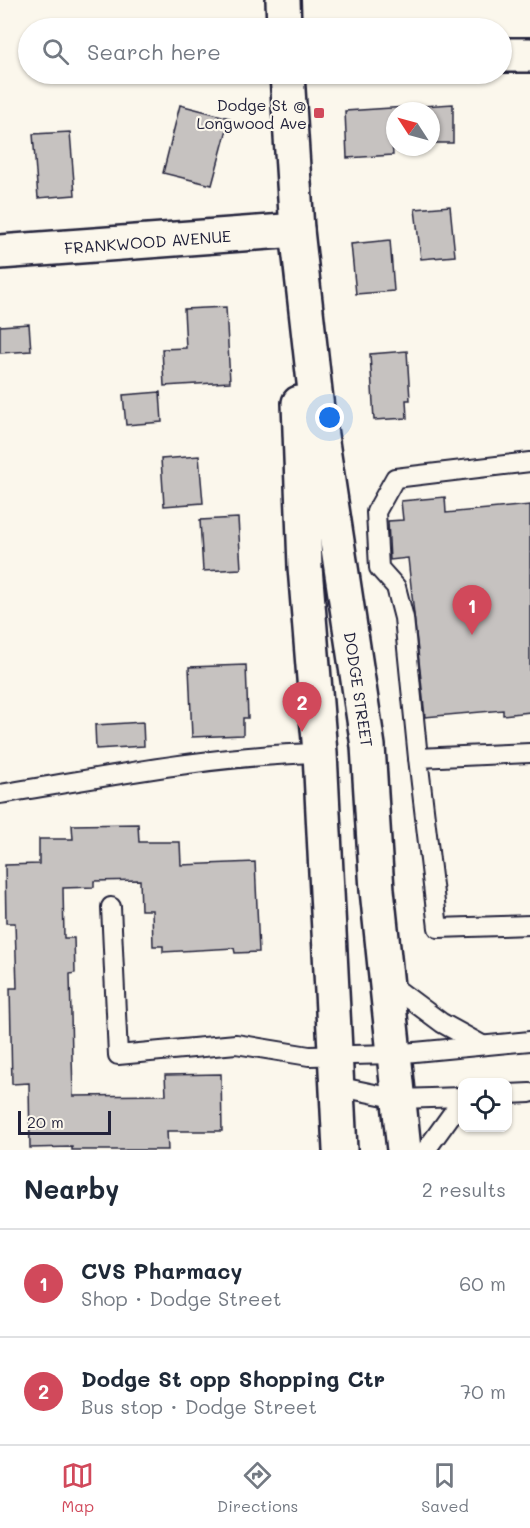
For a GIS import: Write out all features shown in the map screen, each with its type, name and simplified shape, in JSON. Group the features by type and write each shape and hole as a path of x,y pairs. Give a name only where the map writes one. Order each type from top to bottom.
{"main road":[{"path":"283,0 284,18"},
{"path":"512,55 530,55"},
{"name":"DODGE STREET","path":"288,84 297,230 317,409 368,746 377,890 404,1150"},
{"name":"DODGE STREET","path":"297,230 304,567 320,753 326,1066 340,1150"},
{"name":"FRANKWOOD AVENUE","path":"0,252 297,230"}],"lane":[{"path":"530,462 395,478 376,512 379,568 396,587 404,618 438,928 530,925"},
{"path":"0,794 153,769 275,754 320,753"},
{"path":"418,758 530,753"},
{"path":"111,907 118,1054 236,1044 326,1066 399,1099 458,1098"},
{"path":"386,981 442,1023 482,1045"},
{"path":"326,1066 394,1054 530,1041"},
{"path":"512,1094 530,1092"},
{"path":"426,1150 458,1104"}],"building":[{"path":"453,104 453,143 440,143 440,105"},
{"path":"180,105 230,118 212,185 163,173"},
{"path":"386,108 386,155 347,158 345,111"},
{"path":"70,132 75,195 38,198 33,134"},
{"path":"450,206 455,256 421,259 415,209"},
{"path":"390,240 394,291 356,294 351,244"},
{"path":"226,307 230,382 164,386 162,349 186,348 184,309"},
{"path":"29,324 31,351 0,353 0,326"},
{"path":"407,351 410,400 406,400 407,418 374,420 370,354"},
{"path":"160,392 162,422 126,425 123,395"},
{"path":"199,456 203,503 164,506 161,459"},
{"path":"445,497 446,513 530,505 530,712 503,715 503,710 425,717 408,558 390,560 388,521 403,520 401,501"},
{"path":"238,518 241,569 203,571 200,520"},
{"path":"246,665 248,718 243,718 243,735 192,737 189,667"},
{"path":"143,722 144,746 96,749 95,725"},
{"path":"138,824 139,842 180,842 181,865 255,862 259,952 235,953 234,948 163,952 163,946 153,946 152,910 141,910 140,880 94,881 94,887 63,888 64,938 74,938 75,973 70,974 73,1096 166,1095 165,1075 221,1074 222,1131 167,1131 168,1150 30,1148 29,1083 12,1084 10,988 17,988 15,923 6,923 5,865 39,864 39,839 73,839 72,825"}],"place":[{"name":"Dodge St @ Longwood Ave","path":"319,113"},
{"name":"CVS Pharmacy","path":"472,635"},
{"name":"Dodge St opp Shopping Ctr","path":"302,732"}]}
